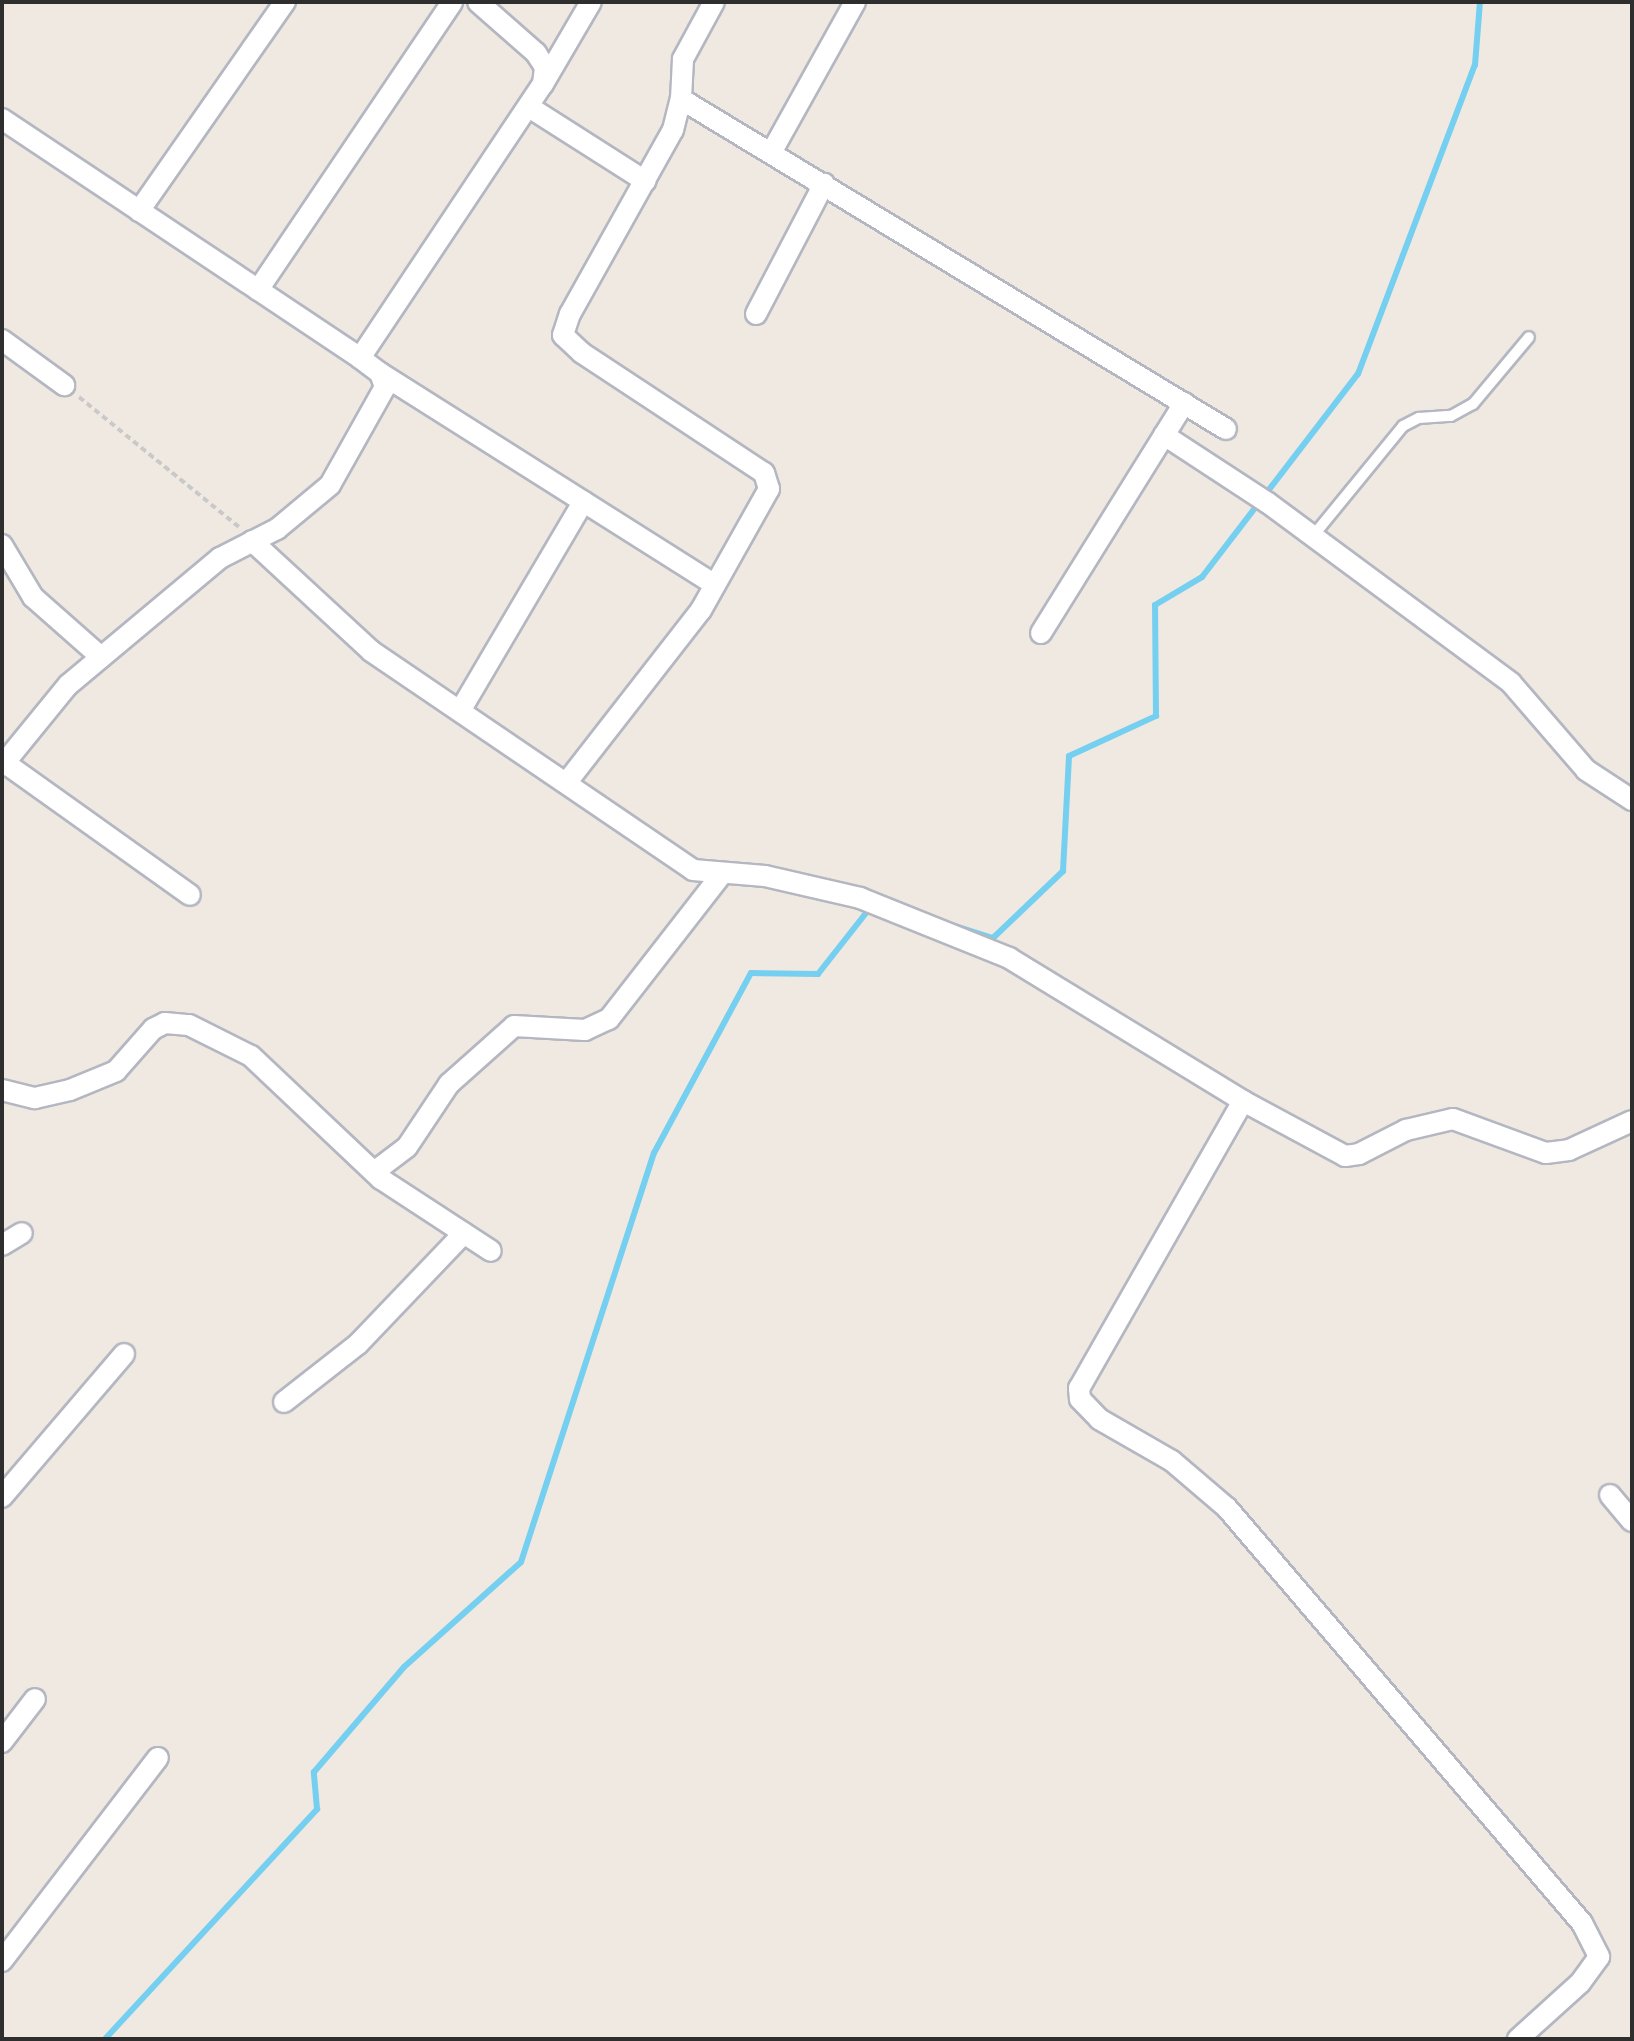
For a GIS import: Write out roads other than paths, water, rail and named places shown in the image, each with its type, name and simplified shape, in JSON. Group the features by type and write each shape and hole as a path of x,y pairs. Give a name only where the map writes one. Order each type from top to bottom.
{"street":[{"path":"139,211 285,2"},
{"path":"258,290 452,2"},
{"path":"478,2 536,53 545,67 543,84"},
{"path":"360,358 529,107 591,2"},
{"path":"567,782 715,585 770,481 582,353 563,335 570,314 673,130 681,99 683,59 714,2"},
{"path":"771,153 855,2"},
{"path":"681,99 1226,429"},
{"path":"529,107 645,181"},
{"path":"2,119 380,373 715,585"},
{"path":"756,314 824,184"},
{"path":"2,340 64,385"},
{"path":"190,895 3,764 56,695 220,558 293,519 330,485 381,401 380,373"},
{"path":"1041,633 1184,403"},
{"path":"1164,435 1268,503 1511,683 1586,770 1632,800"},
{"path":"460,711 583,502"},
{"path":"252,541 371,651 693,870 765,876 860,898 1009,958 1243,1101 1345,1156 1359,1154 1406,1130 1453,1119 1546,1153 1569,1150 1632,1121"},
{"path":"2,545 33,597 101,657"},
{"path":"374,1172 407,1147 449,1084 514,1026 585,1030 609,1019 722,874"},
{"path":"2,1090 35,1098 106,1077 126,1063 153,1029 175,1022 251,1056 374,1172 491,1251"},
{"path":"1243,1101 1079,1388 1080,1399 1099,1419 1172,1461 1227,1508 1582,1923 1599,1957 1580,1983 1518,2039"},
{"path":"2,1245 22,1233"},
{"path":"284,1402 358,1344 464,1233"},
{"path":"2,1497 124,1354"},
{"path":"1610,1495 1632,1521"},
{"path":"2,1742 35,1699"},
{"path":"2,1961 158,1758"}],"lane":[{"path":"1313,536 1403,426 1419,418 1451,416 1473,404 1529,337"}],"waterway":[{"path":"949,924 993,938 1063,871 1069,756 1156,716 1155,605 1202,577 1358,374 1475,65 1480,2"},
{"path":"105,2039 317,1809 314,1772 404,1667 521,1562 654,1153 751,973 818,974 870,908"}]}
